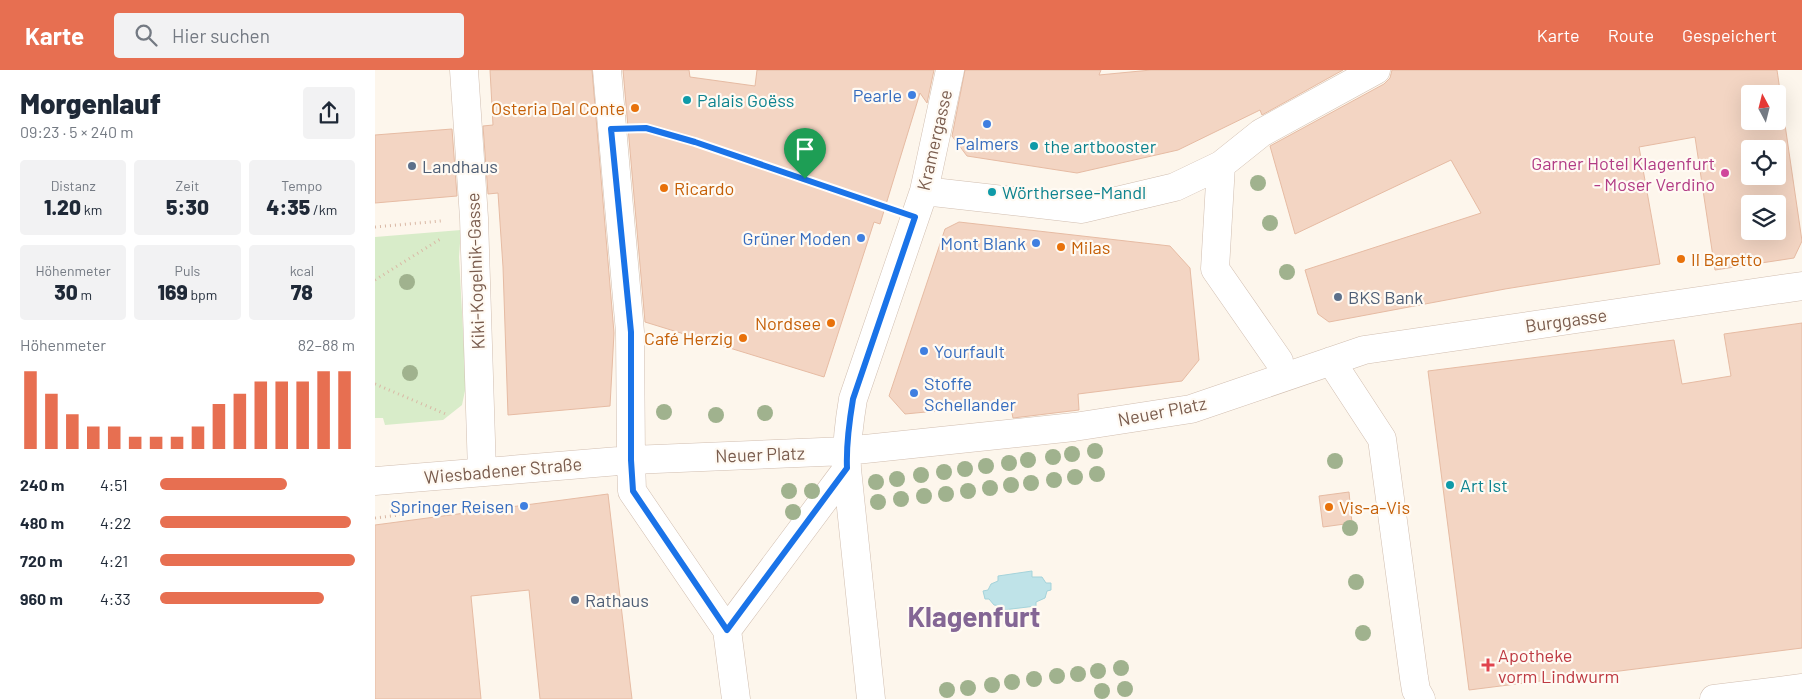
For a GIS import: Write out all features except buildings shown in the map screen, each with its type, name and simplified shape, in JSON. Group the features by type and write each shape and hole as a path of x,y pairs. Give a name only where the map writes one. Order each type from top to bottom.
{"street":[{"name":"Kiki-Kogelnik-Gasse","path":"464,70 474,218 483,472"},
{"path":"607,70 631,332 631,460 633,491 727,630 736,699"},
{"name":"Kramergasse","path":"847,460 848,429 853,399 924,191 950,70"},
{"path":"924,191 1082,209 1175,187 1221,165 1261,133 1375,70"},
{"path":"1221,165 1215,269 1279,362"},
{"name":"Burggasse","path":"1331,361 1364,350 1439,338 1802,286"},
{"path":"1331,361 1382,439 1414,678 1416,690 1421,699"},
{"name":"Neuer Platz","path":"631,460 847,460 1191,409 1331,361"},
{"name":"Wiesbadener Straße","path":"375,481 631,460"},
{"path":"727,630 847,460"},
{"path":"847,460 871,699"},
{"path":"1714,699 1802,688"}],"path":[{"path":"611,129 646,128 695,142 915,217"},
{"path":"375,226 474,218"},
{"path":"375,280 474,218"},
{"path":"375,384 481,429"}],"green space":[{"path":"461,230 459,257 466,386 462,405 443,420 385,425 383,418 375,418 375,237"}],"water":[{"path":"1032,571 1032,577 1042,577 1046,583 1051,583 1051,590 1047,591 1045,598 1036,602 1036,606 1003,610 1002,606 994,605 989,599 985,599 983,591 988,590 991,584 998,581 998,576"}],"place":[{"name":"Pearle","path":"912,95"},
{"name":"Palais Goëss","path":"687,100"},
{"name":"Osteria Dal Conte","path":"635,108"},
{"name":"Palmers","path":"987,124"},
{"name":"the artbooster","path":"1034,146"},
{"name":"Landhaus","path":"412,166"},
{"name":"Garner Hotel Klagenfurt - Moser Verdino","path":"1725,173"},
{"name":"Ricardo","path":"664,188"},
{"name":"Wörthersee-Mandl","path":"992,192"},
{"name":"Grüner Moden","path":"861,238"},
{"name":"Mont Blank","path":"1036,243"},
{"name":"Milas","path":"1061,247"},
{"name":"Il Baretto","path":"1681,259"},
{"name":"BKS Bank","path":"1338,297"},
{"name":"Nordsee","path":"831,323"},
{"name":"Café Herzig","path":"743,338"},
{"name":"Yourfault","path":"924,351"},
{"name":"Stoffe Schellander","path":"914,393"},
{"name":"Art Ist","path":"1450,485"},
{"name":"Springer Reisen","path":"524,506"},
{"name":"Vis-a-Vis","path":"1329,507"},
{"name":"Rathaus","path":"575,600"},
{"name":"Apotheke vorm Lindwurm","path":"1488,665"}],"district":[{"name":"Klagenfurt","path":"974,616"}],"route":[{"path":"646,128 695,142 805,179 915,217 853,399 846,451 847,468 727,630 633,491 631,460 631,332 611,129 646,128"}]}
